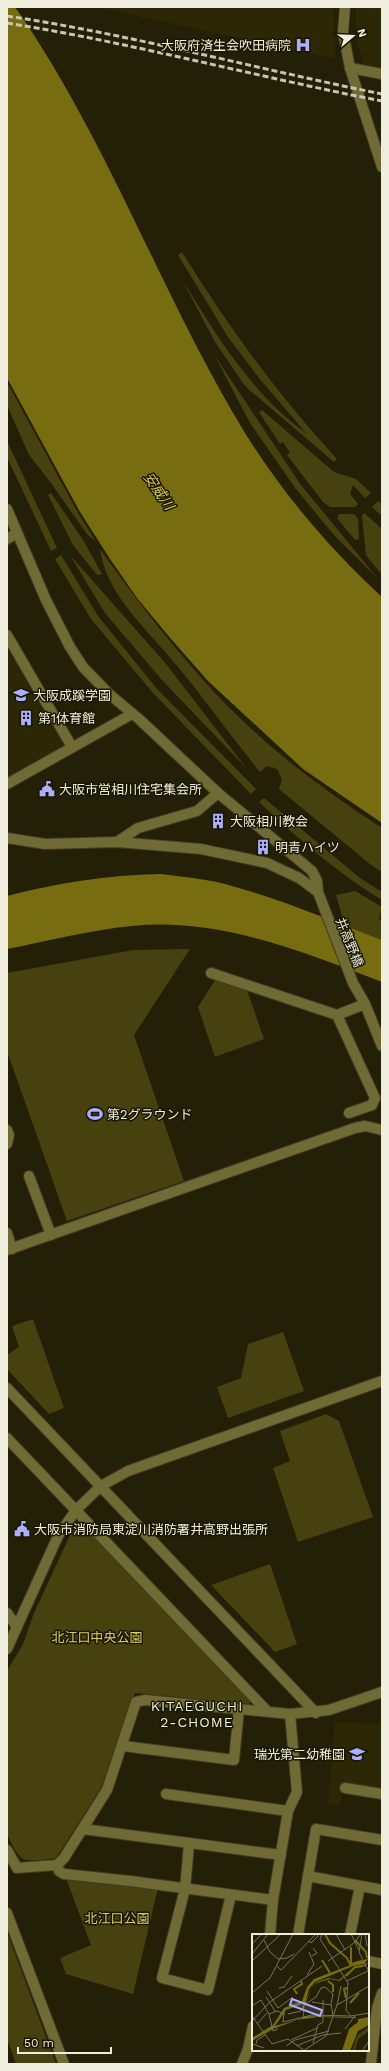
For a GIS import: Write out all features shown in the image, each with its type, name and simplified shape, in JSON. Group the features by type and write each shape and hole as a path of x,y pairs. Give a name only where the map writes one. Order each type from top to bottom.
{"street":[{"path":"345,7 343,32 350,68 382,167"},
{"path":"350,68 382,74"},
{"name":"井高野橋","path":"7,509 46,600 70,647 83,667 218,793 312,871 317,881 318,892 324,911 353,983 365,1004 382,1046"},
{"path":"7,540 17,533"},
{"path":"7,635 72,747"},
{"path":"7,784 132,714"},
{"path":"117,842 138,828 197,811 218,793"},
{"path":"7,838 45,844 117,842 201,849 267,863 299,878 318,892"},
{"path":"211,973 337,1015 365,1004"},
{"path":"337,1015 375,1098 372,1105 349,1113"},
{"path":"7,1233 10,1250 355,1128 365,1126 382,1130"},
{"path":"7,1130 9,1135 7,1144"},
{"path":"29,1176 51,1235"},
{"path":"7,1648 58,1536 76,1510 101,1486 128,1471 382,1381"},
{"path":"7,1388 316,1713"},
{"path":"7,1438 267,1711"},
{"path":"7,1613 17,1627"},
{"path":"7,1850 17,1868 57,1864 64,1858 108,1790 136,1702 145,1700 290,1714 316,1713 382,1692"},
{"path":"123,1746 234,1760 239,1709"},
{"path":"270,1934 273,1900 288,1811 297,1792 290,1714"},
{"path":"345,1788 382,1794"},
{"path":"166,1794 288,1811"},
{"path":"83,1829 280,1855"},
{"path":"298,1934 316,1829 382,1840"},
{"path":"189,1844 185,1889 162,1978 208,1990 230,1895"},
{"path":"57,1864 59,1871 64,1874 130,1881 273,1900"},
{"path":"308,1876 382,1890"},
{"path":"350,1934 360,1886"},
{"path":"7,1913 64,2064"},
{"path":"369,1961 382,1964"},
{"path":"371,2064 377,2008 382,1993"},
{"path":"242,2064 248,2049 252,2031"}],"shaded area":[{"name":"大阪府済生会吹田病院","path":"100,7 334,7 335,59 102,8"},
{"path":"356,7 382,7 382,69 364,65 356,37"},
{"name":"大阪成蹊学園","path":"7,648 62,742 61,749 7,779"},
{"name":"瑞光第二幼稚園","path":"335,1722 382,1724 382,1790 343,1784 340,1805 328,1804"}],"green space":[{"path":"182,252 218,307 274,385 337,459 334,462 245,386 215,342 181,278 221,341 252,382 287,418 306,433 259,378 228,337 178,255"},
{"path":"215,356 301,485 379,580 333,534 296,489 250,423"},
{"path":"7,382 78,513 96,542 87,534 29,455 7,405"},
{"path":"262,410 334,472 356,479 371,493 365,498 353,485 350,494 358,504 355,507 330,507 323,502 287,455 290,453 283,442 280,444 259,412"},
{"path":"7,441 57,548 51,551 7,457"},
{"path":"51,493 83,540 102,574 97,575 73,545 48,495"},
{"path":"378,501 382,504 382,516 372,507"},
{"path":"364,513 382,529 382,575 366,555 362,516"},
{"path":"339,514 354,514 358,519 359,539 355,540 337,518"},
{"path":"100,549 164,634 205,682 245,723 311,779 382,828 382,872 371,865 279,789 282,779 277,769 267,766 260,772 189,681 120,598 104,566"},
{"path":"61,555 98,616 157,689 256,789 251,794 154,694 91,619 55,559"},
{"path":"70,555 166,664 247,769 162,680 105,613"},
{"path":"264,798 360,878 382,892 382,900 350,879 303,842 259,802"},
{"path":"355,891 382,907 379,919 382,921 382,940 345,926 336,895"},
{"name":"第2グラウンド","path":"190,949 134,1035 184,1181 67,1221 7,1051 7,973 133,950"},
{"path":"215,980 247,990 264,1039 215,1057 198,1007"},
{"path":"33,1319 64,1408 49,1414 7,1369 7,1355 19,1347 12,1326"},
{"path":"283,1332 304,1391 228,1418 217,1387 241,1378 248,1344"},
{"path":"326,1414 339,1421 373,1517 298,1542 273,1468 290,1461 280,1431"},
{"name":"北江口中央公園","path":"84,1525 251,1700 249,1704 135,1693 101,1788 56,1858 30,1861 20,1857 7,1834 7,1671 23,1644 34,1613 71,1533 76,1527"},
{"path":"270,1564 297,1644 275,1652 211,1585"},
{"name":"北江口公園","path":"66,1878 158,1888 133,1994 66,1974 60,1958 91,1945"},
{"path":"7,1932 56,2064 16,2064 7,2039"}],"water":[{"name":"安威川","path":"7,7 15,7 48,58 78,110 187,327 215,381 245,433 275,477 308,520 325,540 382,597 382,823 303,769 208,681 171,639 137,598 80,512 7,378"},
{"path":"160,874 196,878 251,892 307,911 382,940 382,982 322,959 260,939 197,927 164,925 132,926 85,933 7,949 7,896 83,880"}],"railway":[{"path":"7,16 148,42 382,94"},
{"path":"7,23 101,40 288,82 382,101"}],"place":[{"name":"大阪府済生会吹田病院","path":"303,45"},
{"name":"大阪成蹊学園","path":"21,695"},
{"name":"第1体育館","path":"26,718"},
{"name":"大阪市営相川住宅集会所","path":"47,789"},
{"name":"大阪相川教会","path":"218,821"},
{"name":"明青ハイツ","path":"263,847"},
{"name":"第2グラウンド","path":"95,1114"},
{"name":"大阪市消防局東淀川消防署井高野出張所","path":"22,1529"},
{"name":"瑞光第二幼稚園","path":"357,1754"}],"district":[{"name":"KITAEGUCHI 2-CHOME","path":"197,1714"}]}
